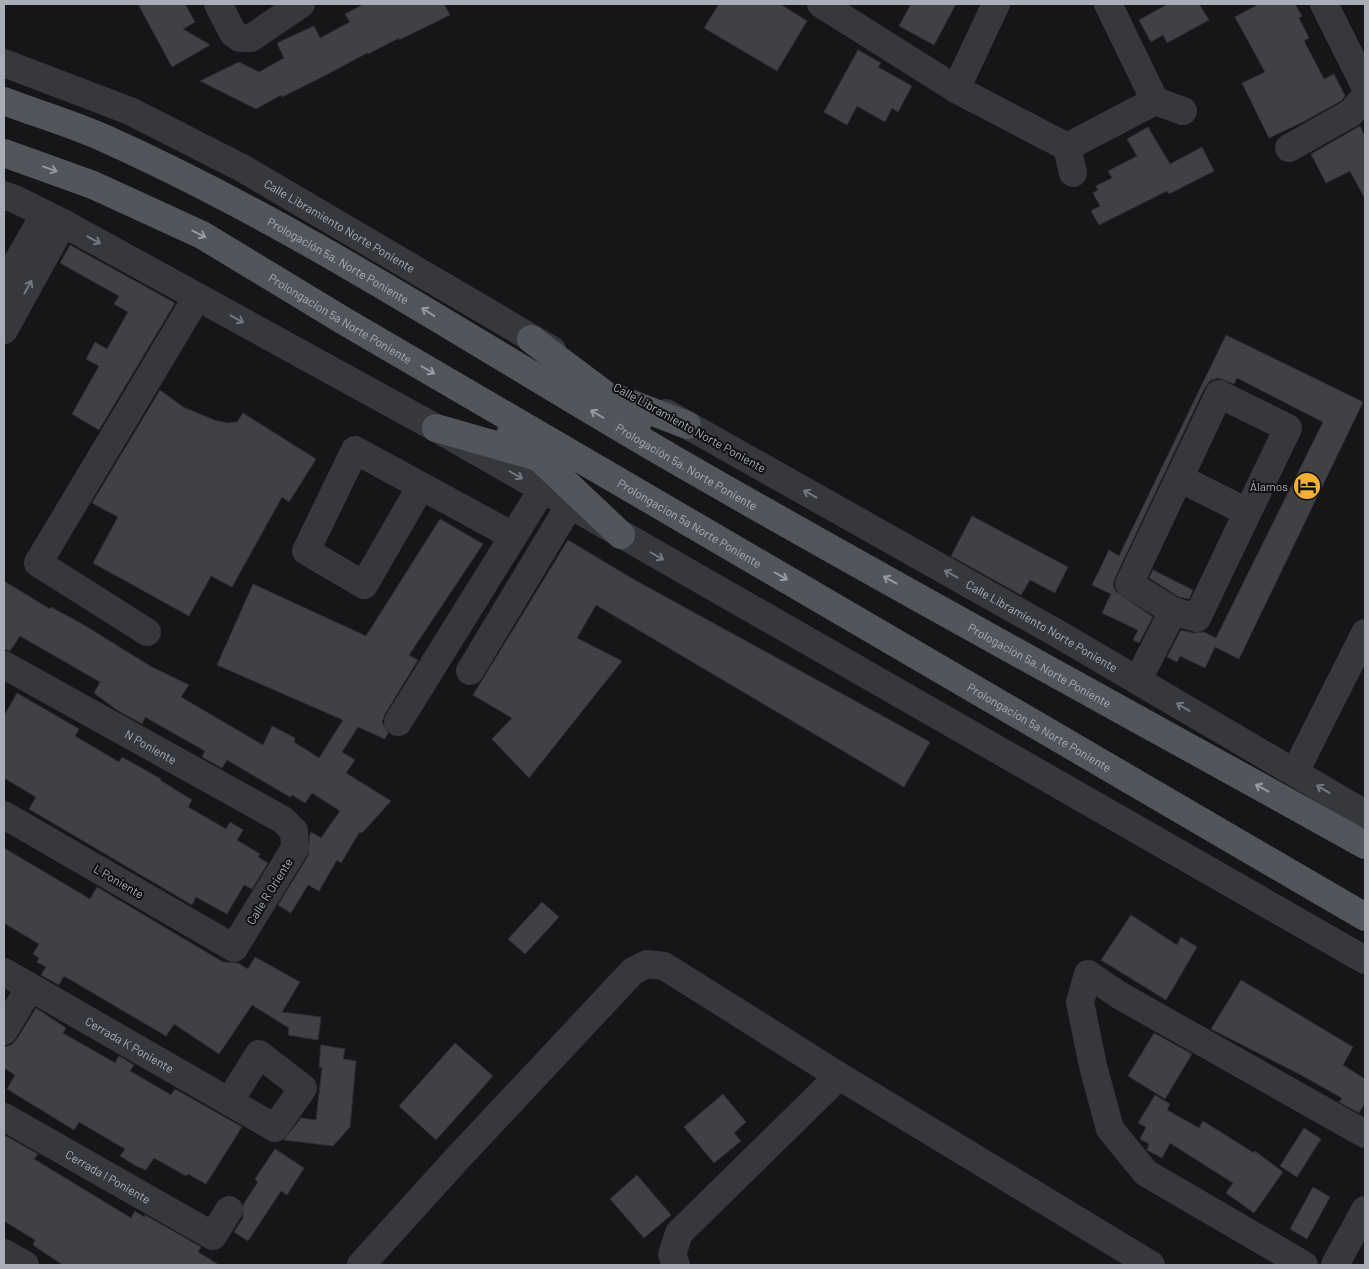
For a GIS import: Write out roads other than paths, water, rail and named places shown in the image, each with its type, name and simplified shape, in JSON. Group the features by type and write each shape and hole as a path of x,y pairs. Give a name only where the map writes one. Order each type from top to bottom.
{"main road":[{"name":"Prologación 5a. Norte Poniente","path":"4,101 103,138 219,194 371,277 518,368 673,459 1365,845"},
{"name":"Prolongacion 5a Norte Poniente","path":"4,153 93,185 202,235 614,479 1365,917"},
{"path":"531,339 603,393 673,459"},
{"path":"518,368 603,393 687,424"},
{"path":"478,399 621,535"},
{"path":"436,428 614,479"}],"street":[{"path":"218,4 233,33 240,38 251,38 301,4"},
{"path":"821,4 1070,160 1155,101"},
{"path":"956,89 996,4"},
{"path":"1108,4 1155,101 1183,111"},
{"path":"1324,4 1365,86"},
{"name":"Calle Libramiento Norte Poniente","path":"4,63 130,111 242,168 531,339 687,424 1138,680 1270,760 1295,772 1365,814"},
{"path":"1289,148 1351,113 1365,97"},
{"path":"4,195 54,218 436,428 569,506 1365,960"},
{"path":"4,285 54,218"},
{"path":"4,330 54,218"},
{"path":"147,632 38,563 197,297"},
{"path":"1219,394 1288,428 1247,512 1196,618 1173,611 1129,584 1219,394"},
{"path":"421,486 364,585 306,551 355,450 513,536"},
{"path":"1179,478 1247,512"},
{"path":"398,722 542,490"},
{"path":"470,672 569,506"},
{"path":"1138,680 1173,611"},
{"path":"1295,772 1365,633"},
{"name":"N Poniente","path":"4,665 283,820 294,831"},
{"path":"1270,760 1294,747 1314,732"},
{"name":"L Poniente","path":"4,815 234,948"},
{"name":"Calle R Oriente","path":"234,948 295,848 294,831"},
{"path":"361,1265 632,971 647,964 664,966 839,1076 1151,1265"},
{"name":"Cerrada K Poniente","path":"4,972 230,1102"},
{"path":"1304,1265 1146,1173 1110,1128 1093,1066 1080,1002 1088,974 1119,994 1365,1134"},
{"path":"4,1031 30,987"},
{"path":"676,1265 672,1255 679,1233 839,1076"},
{"name":"Cerrada I Poniente","path":"4,1117 213,1236 229,1210"},
{"path":"1335,1265 1365,1210"},
{"path":"4,1253 25,1265"}],"place":[{"name":"Álamos","path":"1307,486"}]}
